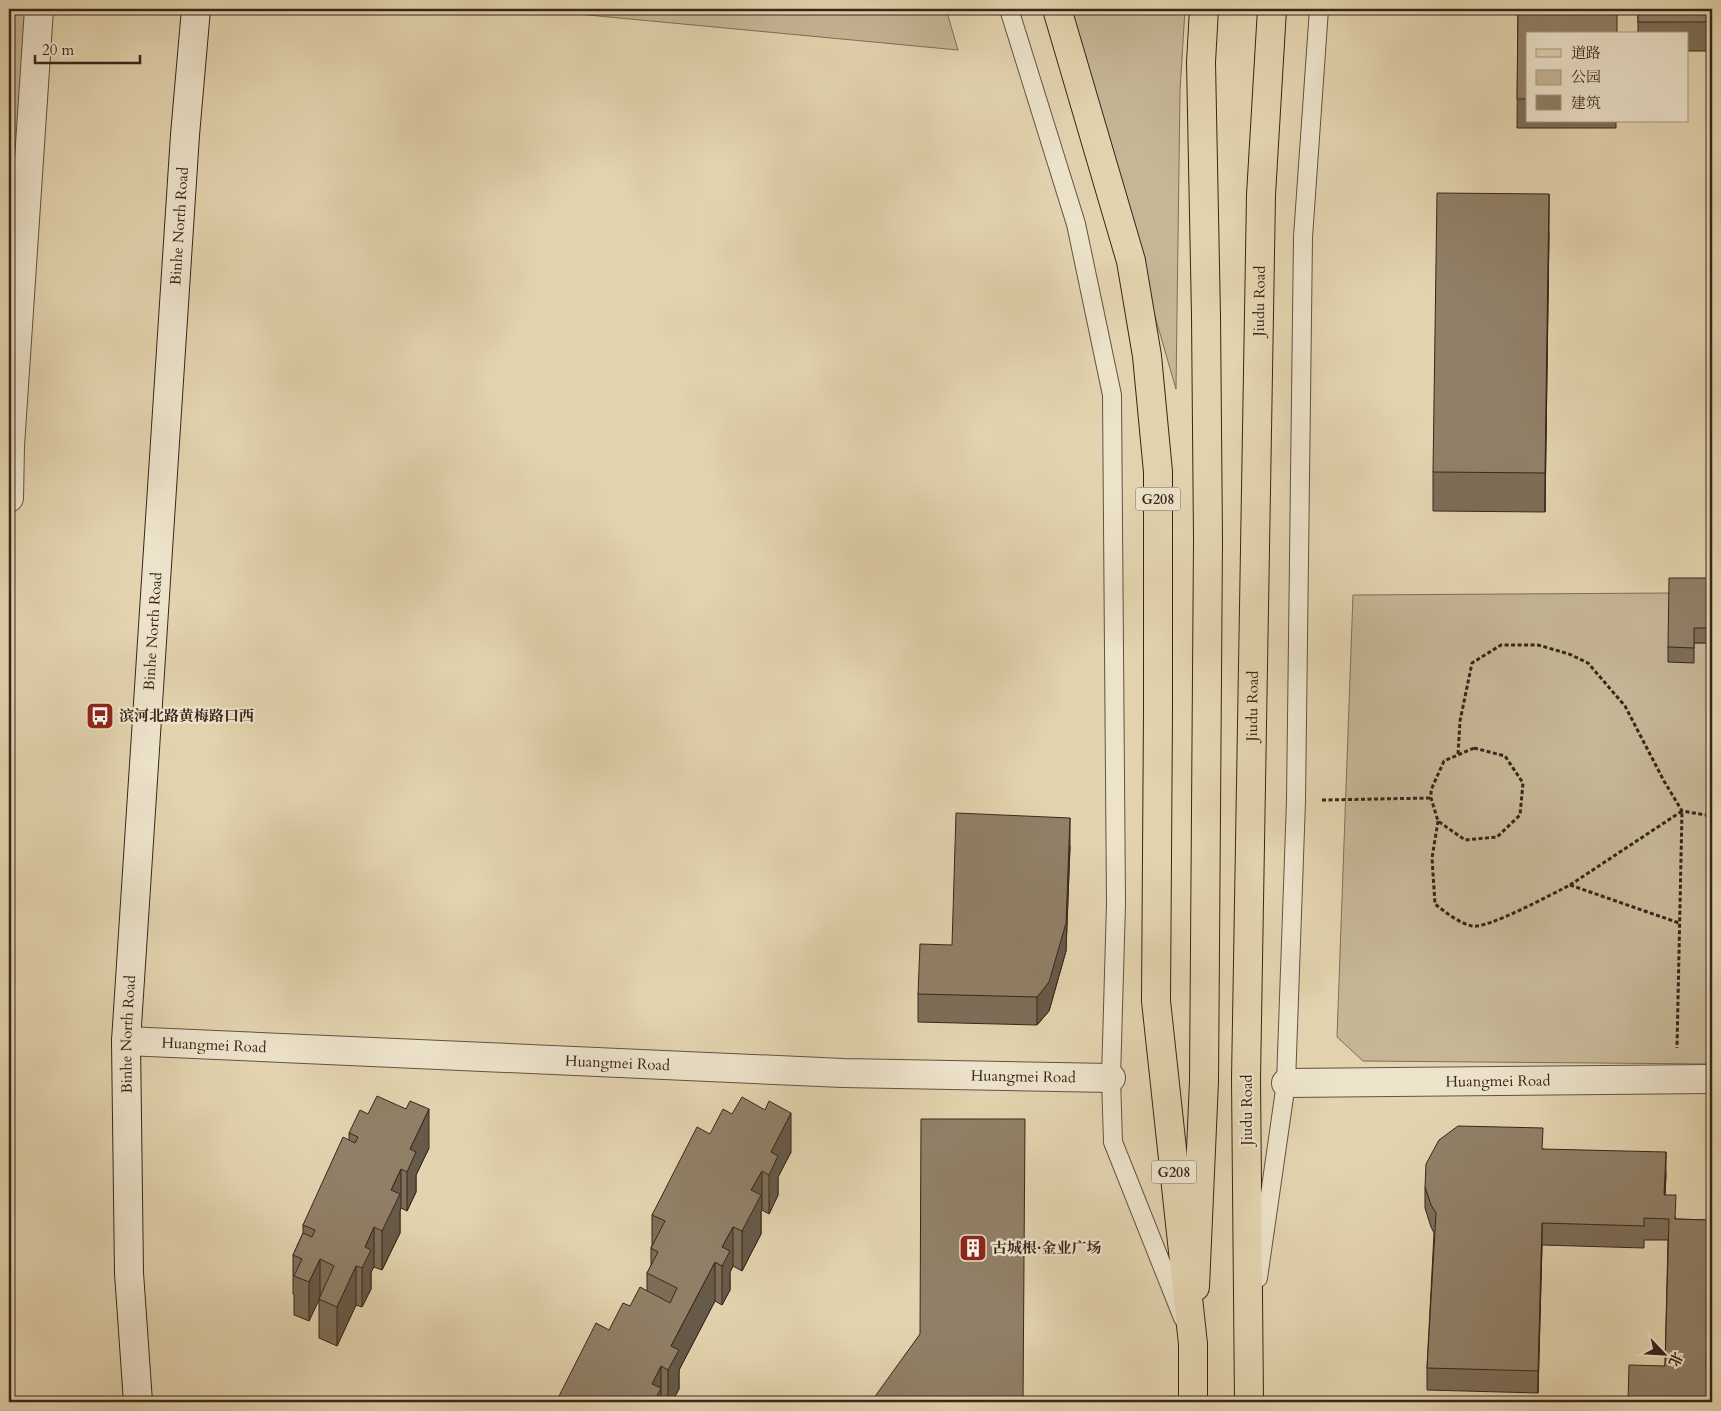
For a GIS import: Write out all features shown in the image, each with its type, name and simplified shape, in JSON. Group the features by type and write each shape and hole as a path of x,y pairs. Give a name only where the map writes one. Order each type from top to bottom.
{"main road":[{"name":"G208","path":"1057,9 1132,261 1147,356 1158,472 1156,1001 1193,1344"},
{"path":"1193,1402 1193,1344 1204,1081 1208,550 1201,62 1204,9"},
{"name":"Jiudu Road","path":"1249,1402 1246,1079 1261,195 1272,9"}],"street":[{"path":"9,498 10,446 39,9"},
{"name":"Binhe North Road","path":"138,1402 129,1273 126,1040 185,145 196,9"},
{"name":"Huangmei Road","path":"126,1040 833,1072 1110,1078"},
{"name":"Huangmei Road","path":"1286,1083 1712,1079"}],"lane":[{"path":"1009,9 1076,224 1112,395 1116,904 1110,1078 1113,1142 1193,1344"},
{"path":"1249,1346 1286,1083 1296,801 1303,237 1319,9"}],"path":[{"path":"1458,754 1460,722 1472,663 1500,645 1538,645 1569,654 1588,663 1609,685 1625,706 1664,781 1682,811 1676,1079"},
{"path":"1438,821 1465,840 1497,838 1520,815 1523,783 1505,756 1474,748 1458,754 1444,761 1431,790 1431,798 1438,821 1432,858 1435,904 1450,915 1473,926 1493,922 1570,885 1682,811 1712,816"},
{"path":"1296,801 1431,798"},
{"path":"1570,885 1679,923"}],"green space":[{"path":"9,9 39,9 9,498"},
{"path":"524,9 946,9 958,50"},
{"path":"1066,9 1185,9 1180,91 1176,389"},
{"path":"1669,593 1694,643 1712,643 1712,1064 1363,1061 1337,1037 1353,595"}],"building":[{"path":"1518,9 1617,9 1617,32 1526,32 1526,99 1517,99"},
{"path":"1638,9 1712,9 1712,22 1638,22"},
{"path":"1437,193 1549,194 1545,473 1433,472"},
{"path":"1669,578 1712,578 1712,628 1694,628 1694,648 1668,647"},
{"path":"956,813 1070,818 1066,923 1049,982 1037,997 918,994 920,944 952,945"},
{"path":"377,1096 406,1109 410,1101 429,1109 410,1149 416,1152 407,1172 401,1169 391,1190 400,1194 382,1231 374,1227 365,1247 371,1250 362,1268 356,1266 337,1307 319,1299 334,1266 320,1259 309,1282 294,1276 302,1259 293,1255 303,1233 312,1237 315,1230 303,1225 343,1137 355,1143 358,1137 349,1133 360,1110 368,1114"},
{"path":"742,1097 765,1110 769,1101 791,1113 771,1152 778,1156 769,1175 762,1171 751,1190 761,1195 742,1231 733,1227 722,1247 730,1251 722,1266 715,1262 671,1346 679,1350 668,1370 661,1366 652,1384 661,1388 654,1402 556,1402 596,1323 609,1330 623,1303 630,1306 640,1287 670,1303 677,1288 647,1273 658,1252 651,1248 665,1221 652,1215 697,1127 710,1134 723,1109 732,1114"},
{"name":"古城根·金业广场","path":"921,1119 1025,1119 1023,1402 871,1402 920,1334"},
{"path":"1458,1126 1543,1128 1542,1149 1666,1152 1664,1195 1676,1195 1675,1219 1710,1220 1706,1367 1712,1368 1712,1402 1628,1402 1629,1365 1665,1366 1669,1219 1644,1218 1644,1226 1542,1223 1538,1371 1427,1368 1436,1213 1425,1187 1426,1164 1439,1140"},
{"path":"1711,1183 1712,1227 1710,1227"}],"place":[{"name":"滨河北路黄梅路口西","path":"100,716"},
{"name":"古城根·金业广场","path":"973,1248"}]}
